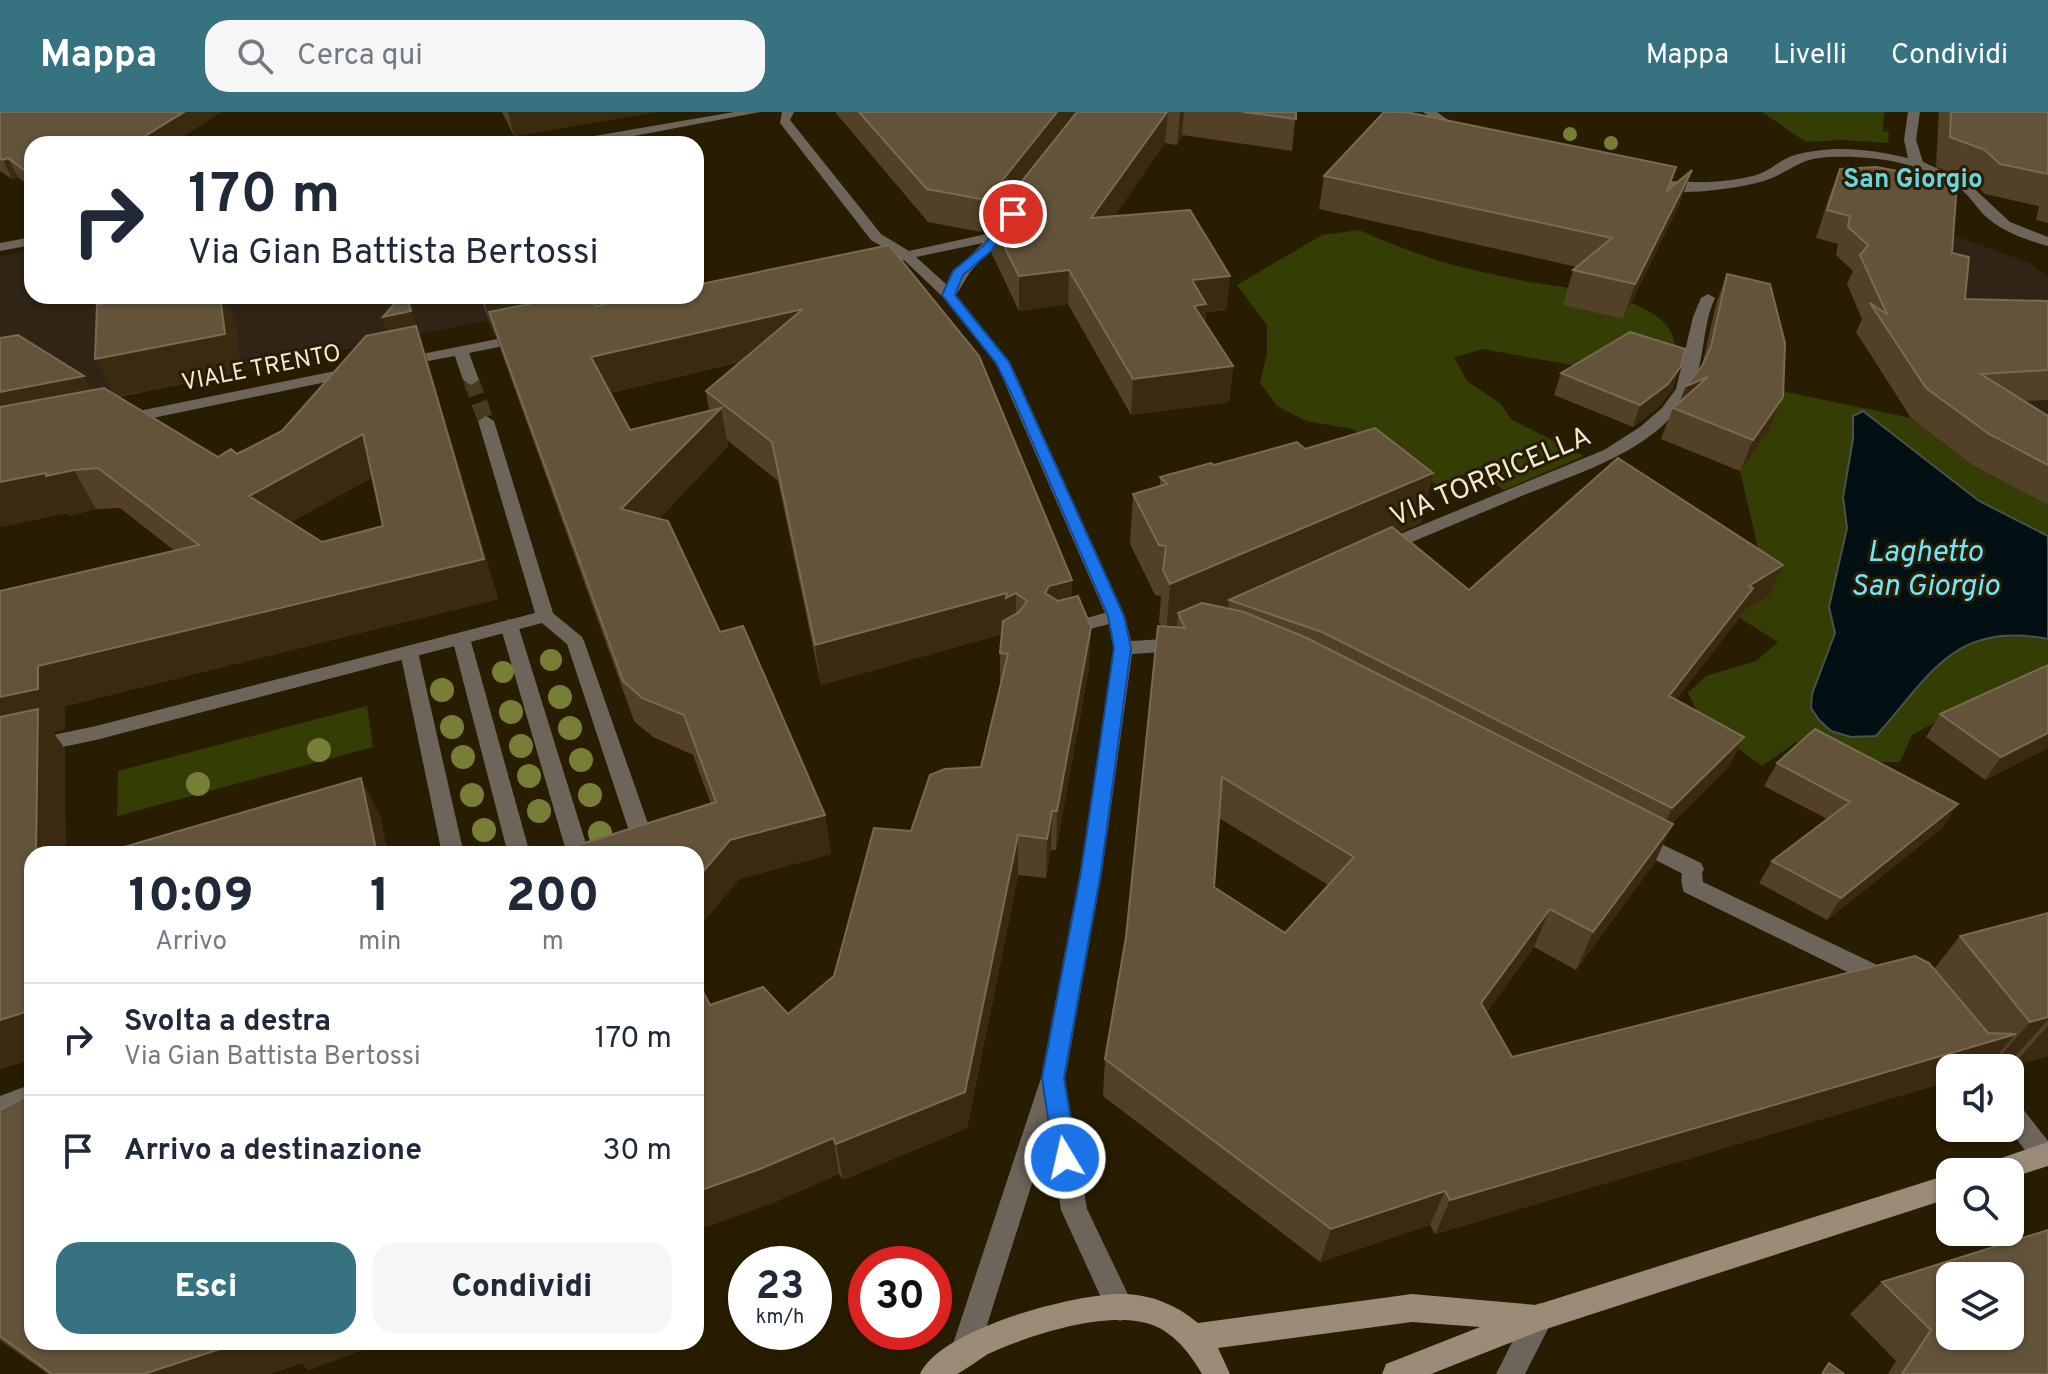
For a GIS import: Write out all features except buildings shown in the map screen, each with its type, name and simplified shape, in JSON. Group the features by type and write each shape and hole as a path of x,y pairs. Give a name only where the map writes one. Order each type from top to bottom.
{"main road":[{"path":"2024,1162 2046,1155"},
{"path":"1396,1374 1540,1317 1936,1190"},
{"path":"934,1374 965,1350 1005,1332 1120,1307 1146,1310 1173,1320 1194,1337 1216,1374"},
{"path":"1194,1337 1412,1308 1540,1317"}],"street":[{"path":"617,136 754,112"},
{"path":"788,112 784,120 876,237 906,255 949,295 1003,362 1116,616 1123,648 1091,872 1053,1078 965,1350"},
{"path":"1429,112 1477,146"},
{"path":"1914,112 1910,154 1919,166"},
{"path":"1637,183 1688,187 1760,178 1776,172 1789,161 1819,154 1856,153 1919,166 1965,186 1994,216 2016,230 2048,242"},
{"path":"949,295 957,273 987,249 1021,203"},
{"path":"878,263 996,236"},
{"path":"0,247 24,242"},
{"name":"VIA TORRICELLA","path":"1368,554 1610,453 1643,433 1673,407 1688,379 1700,312 1708,298"},
{"name":"VIALE TRENTO","path":"107,422 542,335"},
{"path":"460,350 471,380"},
{"path":"486,421 545,616 575,641 642,838 616,846"},
{"path":"0,753 59,742 545,616"},
{"path":"1056,632 1116,616"},
{"path":"509,625 576,846"},
{"path":"1123,648 1167,645 1195,632"},
{"path":"461,638 517,846"},
{"path":"409,652 451,846"},
{"path":"1625,833 1693,869 1692,886 1911,991"},
{"path":"1053,1078 1074,1210 1120,1307"},
{"path":"0,1107 24,1098"},
{"path":"2024,1129 2046,1155"},
{"path":"1510,1374 1540,1317"}],"shaded area":[{"path":"1942,231 2032,264 2048,278 2048,458 1950,323"},
{"path":"24,252 24,304 568,304 0,421 0,256"}],"green space":[{"path":"1762,112 1890,112 1884,113 1883,131 1889,132 1888,143 1842,140 1806,142"},
{"path":"1359,230 1457,266 1594,292 1642,308 1661,320 1672,335 1674,354 1610,372 1483,349 1454,357 1467,381 1500,403 1512,420 1584,456 1504,490 1475,470 1437,485 1352,429 1306,421 1277,406 1260,383 1267,353 1267,325 1237,285 1322,235"},
{"path":"1772,389 1911,418 1972,465 2048,505 2048,674 1963,707 1912,735 1900,762 1858,762 1796,742 1762,766 1703,723 1688,693 1706,676 1756,661 1778,642 1732,613 1769,595 1740,471 1770,428"},
{"path":"367,706 373,747 117,816 118,771"}],"water":[{"name":"Laghetto San Giorgio","path":"1863,411 1979,501 2048,536 2048,639 2016,635 1989,638 1967,646 1929,674 1876,736 1851,737 1831,731 1811,708 1812,694 1835,633 1829,607 1847,528 1843,497 1853,439 1853,416"}],"tunnel":[{"path":"471,380 486,421"}],"district":[{"name":"San Giorgio","path":"1913,178"}],"route":[{"path":"1013,214 987,249 957,273 949,295 1003,362 1116,616 1123,648 1091,872 1053,1078 1065,1158"}]}
